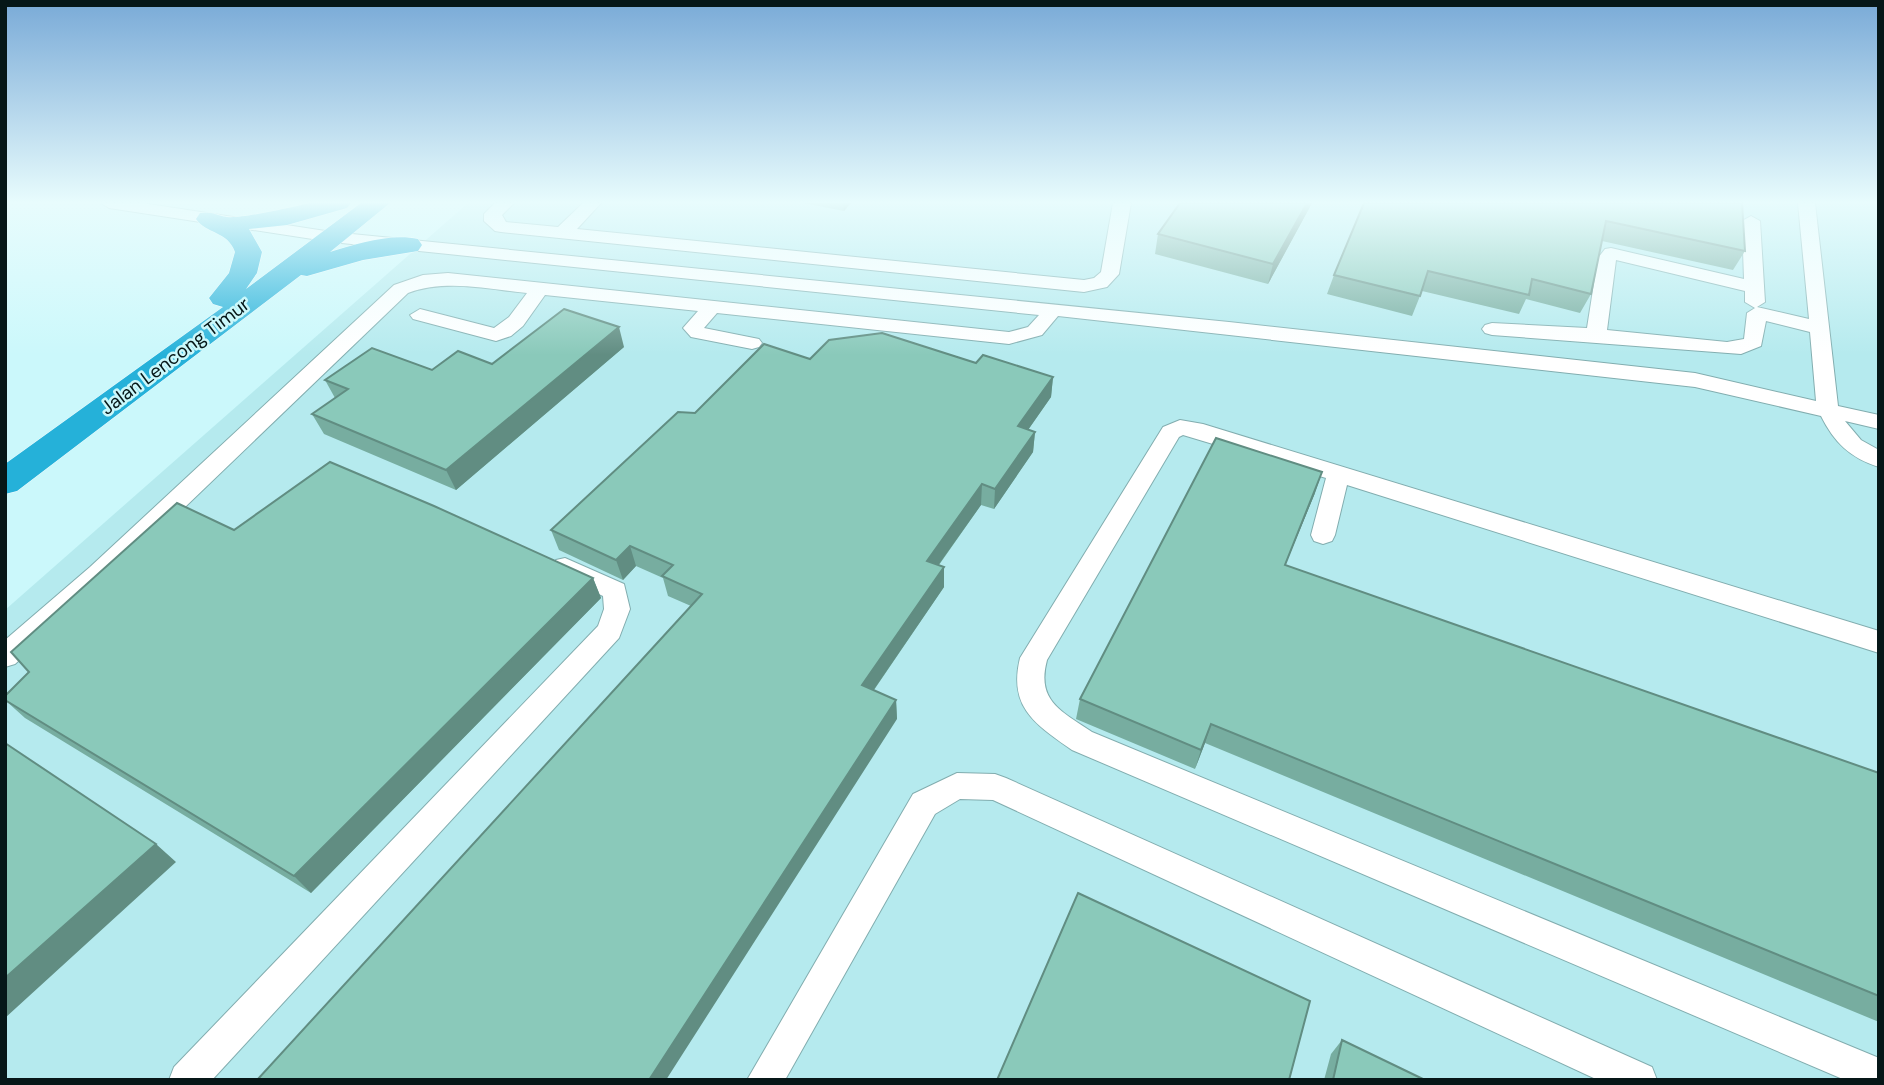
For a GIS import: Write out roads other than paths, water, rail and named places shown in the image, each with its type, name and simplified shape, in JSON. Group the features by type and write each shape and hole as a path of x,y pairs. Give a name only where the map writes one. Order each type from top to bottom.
{"highway":[{"path":"223,298 239,283 247,268 250,254"},
{"name":"Jalan Lencong Timur","path":"5,458 223,298 292,254"},
{"name":"Jalan Lencong Timur","path":"5,482 265,289 302,254"},
{"path":"265,289 334,258 353,254"}],"street":[{"path":"490,254 1052,310 1695,380 1828,408 1879,422"},
{"path":"766,254 1084,286 1100,283 1110,274 1113,254"},
{"path":"1596,335 1607,258 1610,254"},
{"path":"1614,254 1754,287"},
{"path":"1492,328 1741,348 1754,342 1757,313 1752,254"},
{"path":"1812,254 1828,408 1843,438 1851,446 1879,459"},
{"path":"5,656 99,574 401,289 423,281 448,279 1009,338 1039,331 1052,310"},
{"path":"420,315 496,335 515,324 540,288"},
{"path":"712,307 693,328 698,333 752,343"},
{"path":"1757,313 1819,328"},
{"path":"1879,642 1195,429 1180,427 1171,432 1034,657 1029,680 1034,700 1050,718 1082,741 1879,1076"},
{"path":"1323,535 1338,474"},
{"path":"187,1080 610,631 618,609 615,591 539,555"},
{"path":"765,1080 925,804 957,786 995,787 1639,1080"}]}
